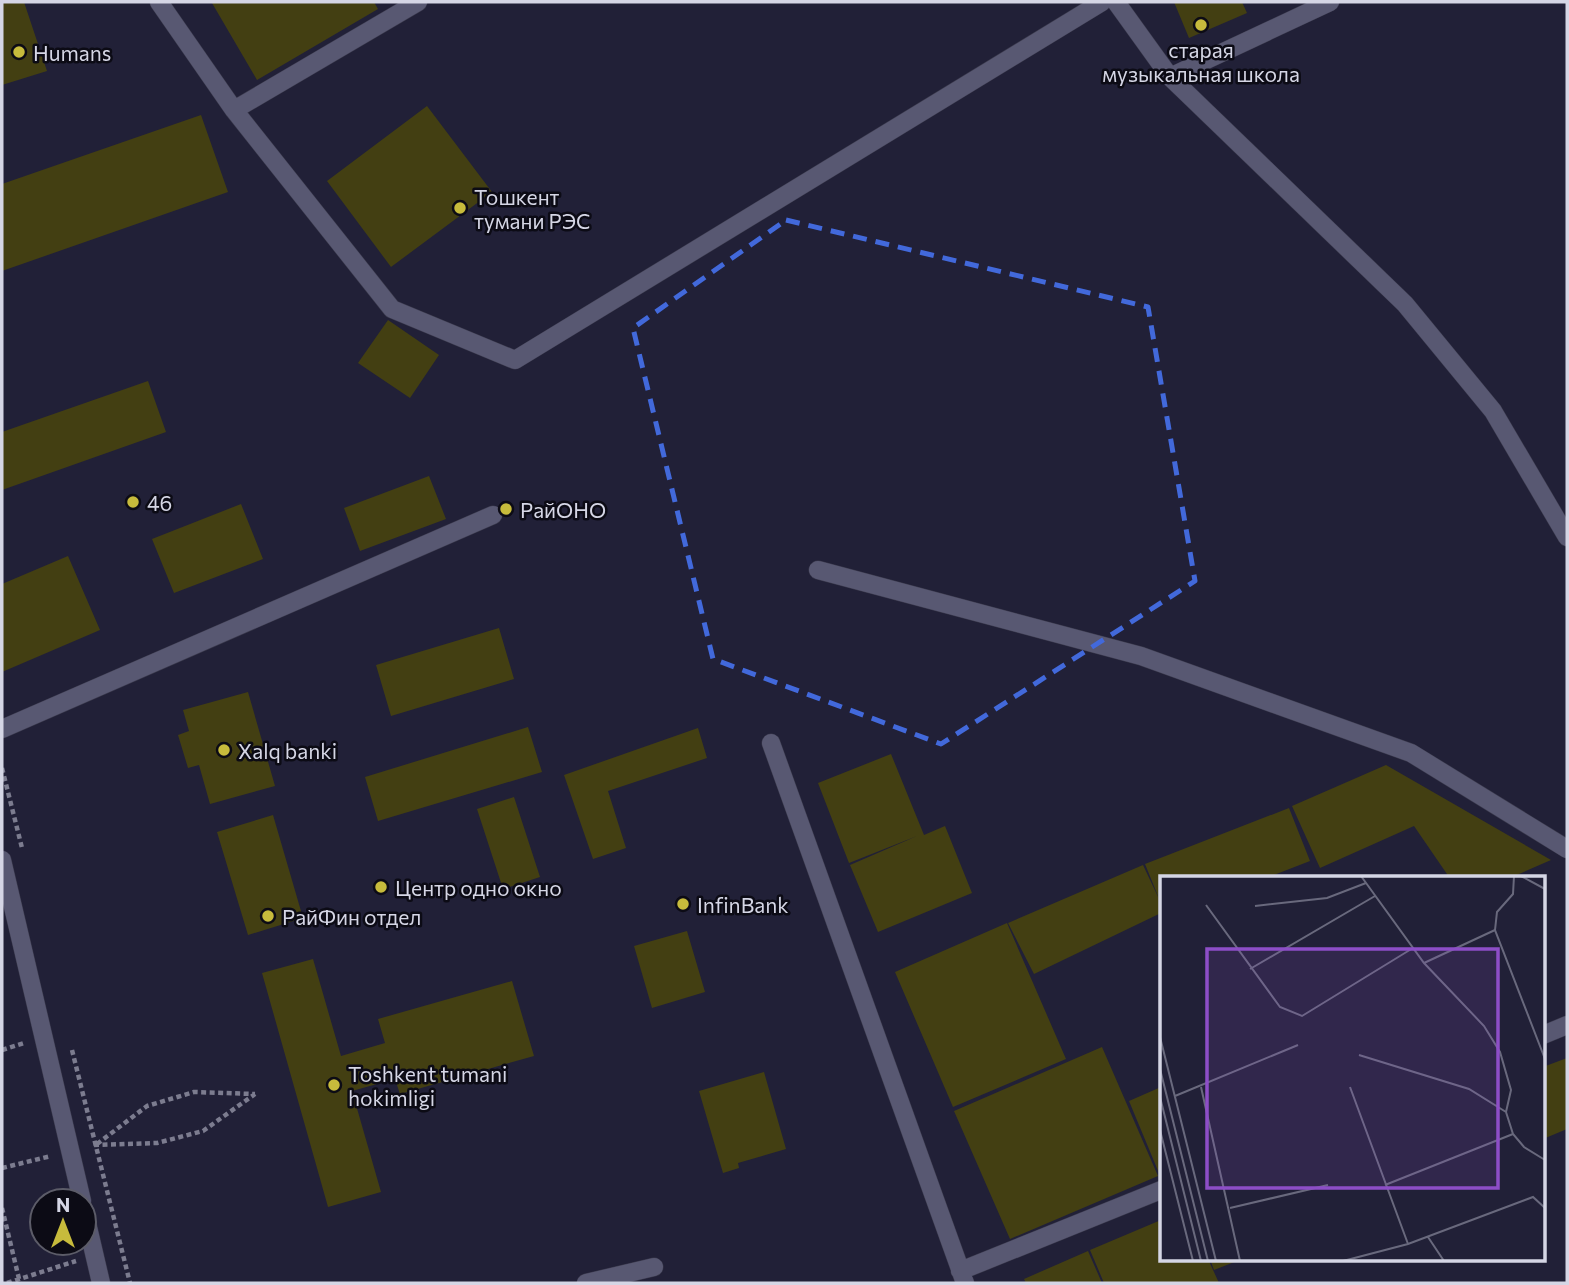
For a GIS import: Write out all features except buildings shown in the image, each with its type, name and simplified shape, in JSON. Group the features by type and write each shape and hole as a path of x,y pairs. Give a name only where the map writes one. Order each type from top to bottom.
{"street":[{"path":"159,2 234,110 392,309 515,360 1102,2"},
{"path":"234,110 418,2"},
{"path":"1116,2 1170,77 1405,304 1493,411 1567,537"},
{"path":"1170,77 1330,2"},
{"path":"2,729 493,515"},
{"path":"818,570 1141,656 1410,753 1567,849"},
{"path":"771,743 963,1277 1160,1190"},
{"path":"2,860 79,1187"},
{"path":"1544,1035 1567,1025"},
{"path":"95,1257 101,1283"},
{"path":"586,1283 654,1267"}],"path":[{"path":"194,1092 255,1094 203,1131 157,1143 96,1144 147,1105 194,1092"},
{"path":"2,1208 20,1281"},
{"path":"7,1283 92,1257"}],"highlighted area":[{"path":"786,220 1148,307 1195,581 941,744 713,659 633,328"}],"place":[{"name":"старая музыкальная школа","path":"1201,25"},
{"name":"Humans","path":"19,52"},
{"name":"Тошкент тумани РЭС","path":"460,208"},
{"name":"46","path":"133,502"},
{"name":"РайОНО","path":"506,509"},
{"name":"Xalq banki","path":"224,750"},
{"name":"Центр одно окно","path":"381,887"},
{"name":"InfinBank","path":"683,904"},
{"name":"РайФин отдел","path":"268,916"},
{"name":"Toshkent tumani hokimligi","path":"334,1085"}]}
